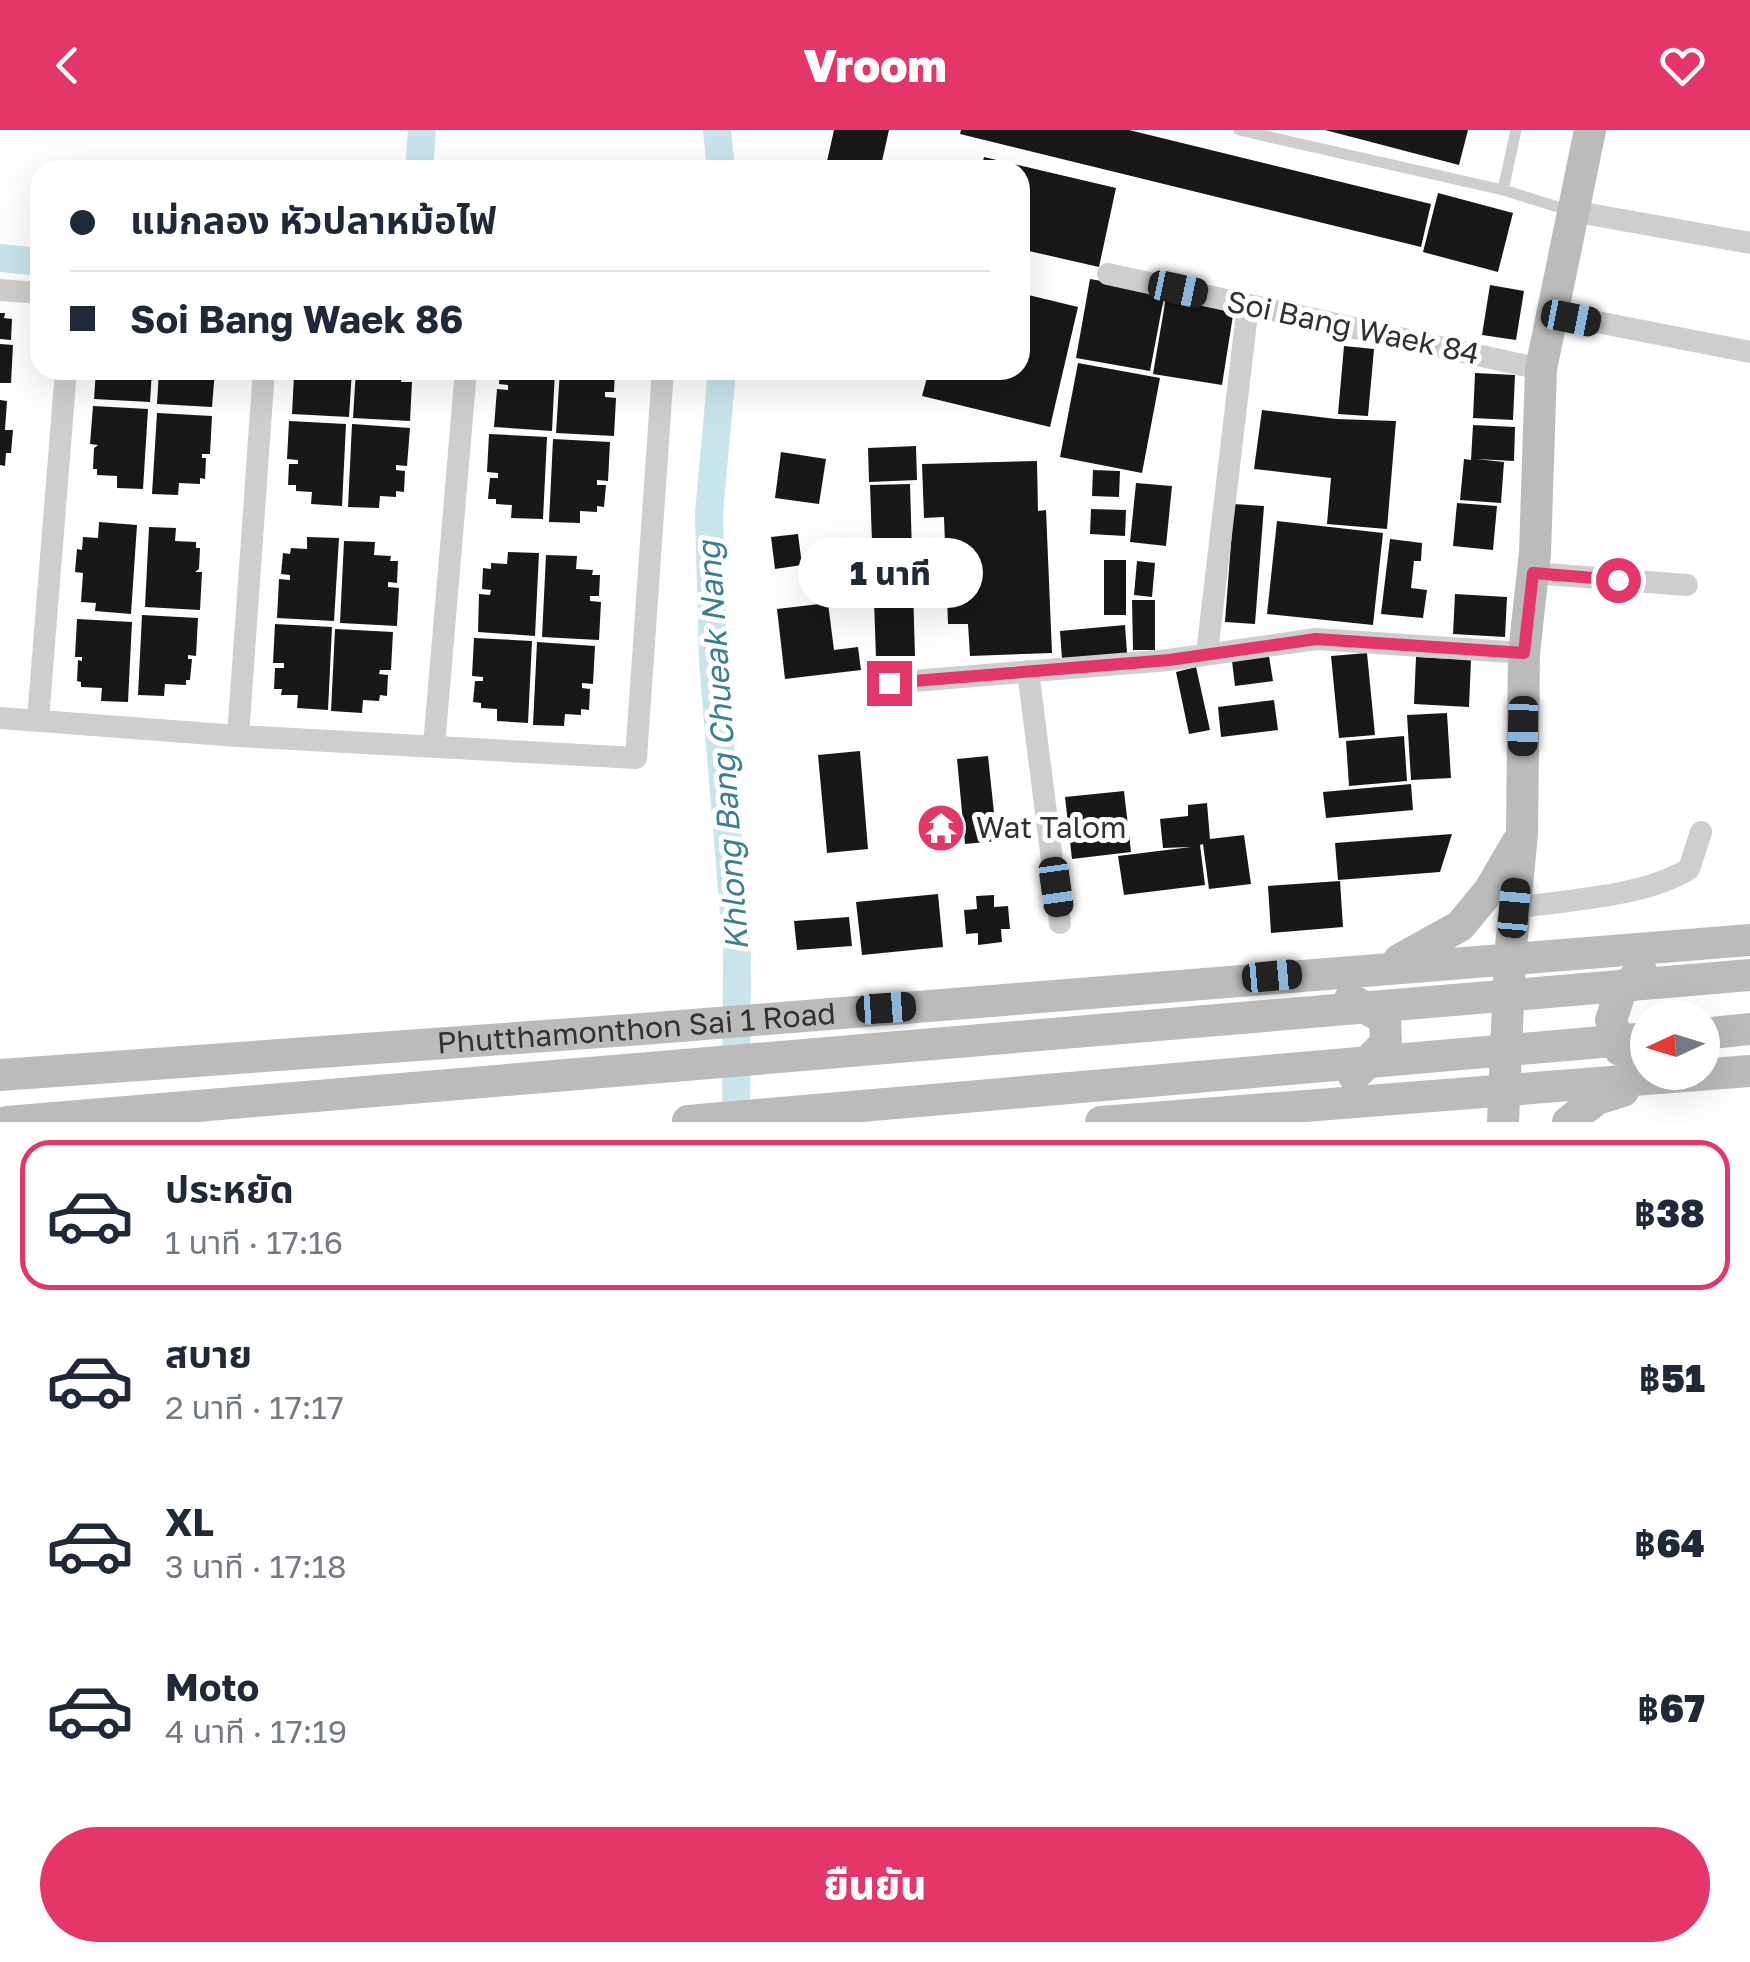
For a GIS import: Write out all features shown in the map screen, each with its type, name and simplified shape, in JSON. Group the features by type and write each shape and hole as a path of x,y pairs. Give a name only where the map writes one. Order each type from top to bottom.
{"main road":[{"path":"1504,1106 1510,957 1522,834 1524,653 1533,573 1540,369 1590,130"},
{"path":"1386,967 1460,926 1489,891 1522,834"},
{"path":"1630,1056 1620,1050 1610,1020 1620,993 1637,972 1750,941"},
{"name":"Phutthamonthon Sai 1 Road","path":"0,1076 1750,941"},
{"name":"Phutthamonthon Sai 1 Road","path":"7,1122 1750,975"},
{"path":"1158,986 1336,991 1385,1019 1386,1043 1354,1076 1218,1112"},
{"path":"1720,1032 1750,1030"},
{"path":"672,1122 1630,1040"},
{"path":"1720,1068 1750,1071"},
{"path":"1720,1071 1750,1071"},
{"path":"1101,1122 1368,1100 1504,1106 1630,1076"},
{"path":"1568,1122 1597,1099 1630,1082"},
{"path":"1368,1100 1413,1122"}],"street":[{"path":"1572,212 1750,243"},
{"name":"Soi Bang Waek 84","path":"1108,274 1540,369"},
{"path":"0,290 30,292"},
{"path":"1207,653 1248,305"},
{"path":"1551,314 1750,352"},
{"path":"38,719 65,380"},
{"path":"238,736 263,380"},
{"path":"434,746 465,380"},
{"path":"0,718 238,736 636,758 663,380"},
{"path":"1533,573 1687,585"},
{"path":"889,683 1169,660 1316,639 1524,653"},
{"path":"1028,672 1060,923"},
{"path":"1514,908 1602,896 1674,878 1689,869 1701,832"}],"lane":[{"path":"1239,130 1503,190 1572,212"},
{"path":"1503,190 1516,130"}],"building":[{"path":"834,130 889,130 882,160 827,160"},
{"path":"961,130 1129,130 1431,204 1421,247 960,134"},
{"path":"1325,130 1468,130 1459,165"},
{"path":"1030,168 1116,188 1099,267 1030,251"},
{"path":"1438,193 1513,213 1498,272 1423,252"},
{"path":"1090,279 1165,292 1150,371 1076,358"},
{"path":"1490,285 1524,291 1516,340 1482,335"},
{"path":"1030,295 1078,307 1050,427 922,396 926,380 1030,380"},
{"path":"1166,297 1234,309 1222,385 1153,374"},
{"path":"0,313 12,319 11,340 0,339"},
{"path":"0,344 13,345 11,383 0,383"},
{"path":"1344,346 1374,349 1368,416 1338,414"},
{"path":"1078,363 1160,378 1142,473 1060,457"},
{"path":"1475,373 1515,375 1513,420 1473,418"},
{"path":"95,380 151,380 150,402 94,399"},
{"path":"158,380 214,380 212,407 157,404"},
{"path":"294,380 351,380 349,417 292,414"},
{"path":"355,380 412,382 410,421 353,418"},
{"path":"499,380 555,380 552,431 494,427 497,389 508,390 508,385 499,384"},
{"path":"559,380 615,380 614,392 605,392 605,397 616,398 614,436 556,433"},
{"path":"0,400 7,401 5,430 13,430 11,453 6,453 5,466 0,465"},
{"path":"93,406 148,409 143,489 117,488 117,476 97,475 97,469 93,469 94,448 98,445 90,444"},
{"path":"1262,410 1396,421 1387,529 1327,524 1331,478 1254,469"},
{"path":"157,413 212,416 210,454 202,454 206,458 205,479 200,478 200,484 179,483 178,495 152,494"},
{"path":"289,421 346,424 342,506 311,504 312,492 296,491 296,485 288,485 289,464 298,464 298,460 287,459"},
{"path":"352,424 410,428 407,466 396,465 396,470 405,471 404,492 396,491 396,497 380,496 379,508 348,507"},
{"path":"1473,425 1515,427 1514,461 1476,459 1504,462 1501,503 1460,500 1464,459 1471,460"},
{"path":"489,434 547,437 543,519 511,518 512,505 488,499 490,478 498,478 498,473 487,472"},
{"path":"553,439 610,442 608,481 597,480 597,485 606,485 604,507 597,506 597,512 580,511 580,523 549,522"},
{"path":"916,446 917,480 869,482 868,448"},
{"path":"781,452 826,459 819,504 775,498"},
{"path":"1037,461 1038,511 1046,510 1052,653 970,656 968,624 948,624 944,517 924,518 922,464"},
{"path":"1093,470 1120,471 1119,497 1092,496"},
{"path":"1136,483 1172,486 1166,546 1130,542"},
{"path":"910,484 915,656 876,658 870,485"},
{"path":"1457,503 1497,506 1493,550 1453,546"},
{"path":"1234,504 1264,506 1255,624 1225,622"},
{"path":"1091,509 1126,510 1125,536 1090,534"},
{"path":"1277,521 1383,533 1373,625 1267,614"},
{"path":"99,522 137,525 131,614 95,611 96,603 81,602 83,573 75,572 77,549 82,550 83,537 98,538"},
{"path":"149,527 176,528 175,541 196,542 196,548 200,548 199,569 195,572 202,572 200,610 145,607"},
{"path":"798,534 802,565 775,569 771,537"},
{"path":"307,537 339,538 334,621 277,618 279,579 290,580 290,575 281,574 283,553 290,554 291,548 307,549"},
{"path":"1390,539 1422,543 1421,561 1414,561 1411,588 1427,590 1423,618 1381,614"},
{"path":"344,541 375,542 374,555 391,556 390,561 398,561 397,583 388,582 388,587 399,588 397,626 340,623"},
{"path":"508,552 539,553 535,636 478,632 479,594 490,595 491,590 482,589 483,568 491,569 491,563 507,564"},
{"path":"546,555 577,556 576,569 593,570 592,575 600,575 599,596 590,596 590,601 601,602 599,640 542,637"},
{"path":"1104,560 1126,560 1126,615 1104,615"},
{"path":"1137,561 1155,563 1152,597 1134,595"},
{"path":"858,571 858,599 832,600 831,572"},
{"path":"1455,594 1507,597 1505,637 1453,634"},
{"path":"1132,600 1155,600 1155,650 1133,650"},
{"path":"828,603 834,650 858,647 861,670 785,679 777,609"},
{"path":"142,615 198,618 196,656 188,655 192,659 190,680 186,680 186,685 165,684 164,696 138,695"},
{"path":"77,619 132,622 128,702 101,701 102,688 81,687 77,681 78,660 82,661 82,657 75,657"},
{"path":"275,624 332,627 328,710 297,708 298,695 281,695 282,689 274,689 275,668 284,668 284,663 273,663"},
{"path":"1125,625 1127,653 1062,659 1060,631"},
{"path":"335,629 393,632 391,670 380,670 379,674 388,675 387,696 380,695 379,701 363,700 362,713 331,711"},
{"path":"474,638 532,641 528,723 497,721 497,709 481,708 481,703 473,702 475,681 483,681 483,677 472,676"},
{"path":"537,642 595,646 593,684 582,683 582,688 590,689 589,710 581,709 581,715 565,714 564,726 533,725"},
{"path":"1367,653 1375,735 1339,738 1331,656"},
{"path":"1269,656 1273,681 1235,686 1232,661"},
{"path":"1416,657 1471,660 1469,707 1414,704"},
{"path":"1196,667 1210,730 1189,734 1176,672"},
{"path":"1274,700 1278,730 1221,737 1218,707"},
{"path":"1447,713 1451,778 1411,780 1407,715"},
{"path":"1404,736 1407,781 1349,786 1346,741"},
{"path":"860,751 868,849 827,853 818,755"},
{"path":"988,756 997,841 965,844 957,759"},
{"path":"1411,784 1413,810 1326,818 1323,792"},
{"path":"1124,791 1131,852 1072,859 1065,797"},
{"path":"1207,803 1210,839 1244,835 1251,884 1209,889 1203,844 1200,845 1205,885 1124,895 1118,856 1191,847 1163,848 1160,819 1188,816 1188,805"},
{"path":"1452,834 1440,872 1338,880 1335,843"},
{"path":"1340,881 1343,927 1271,933 1268,886"},
{"path":"938,894 943,947 862,955 856,902"},
{"path":"994,895 994,907 1008,906 1010,929 1001,929 1002,942 978,945 978,933 966,934 964,910 977,909 976,896"},
{"path":"849,917 852,946 797,950 794,921"}],"waterway":[{"path":"420,160 422,130"},
{"name":"Khlong Bang Chueak Nang","path":"717,130 720,160"},
{"path":"0,258 30,261"},
{"name":"Khlong Bang Chueak Nang","path":"721,380 709,513 713,661 737,948 736,1122"}],"place":[{"name":"Wat Talom","path":"941,828"}],"route":[{"path":"889,683 1169,660 1316,639 1524,653 1533,573 1618,580"}]}
